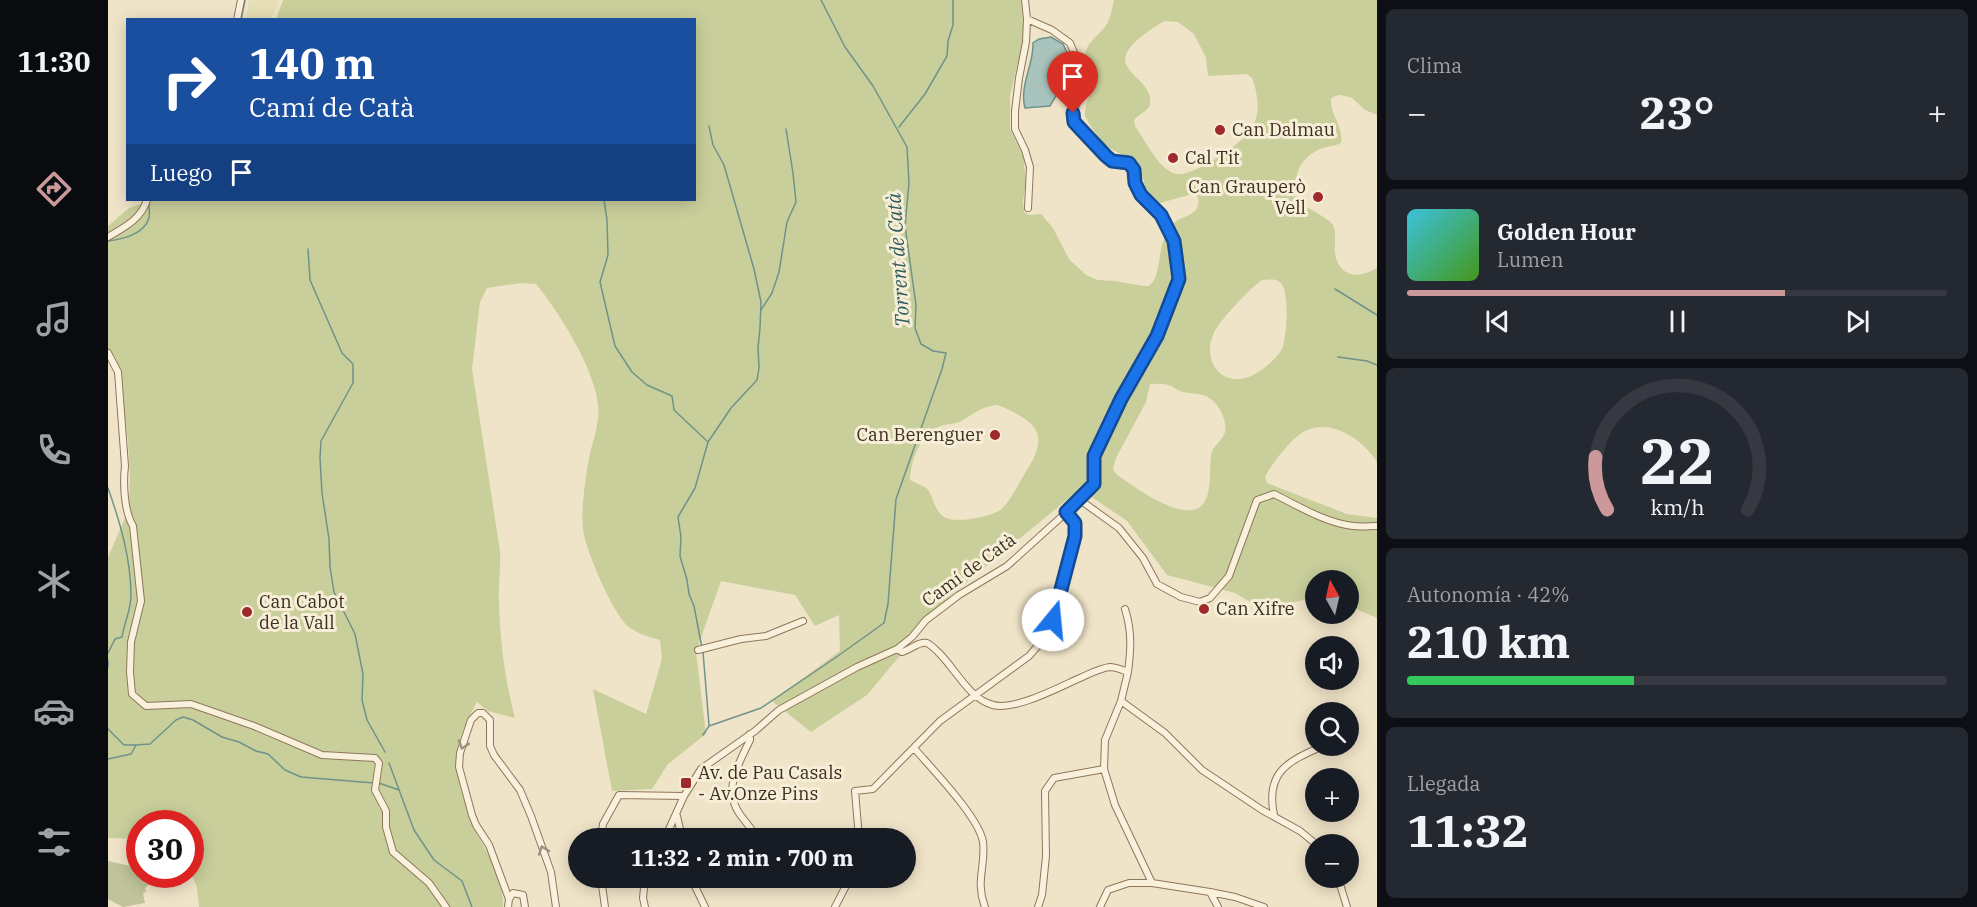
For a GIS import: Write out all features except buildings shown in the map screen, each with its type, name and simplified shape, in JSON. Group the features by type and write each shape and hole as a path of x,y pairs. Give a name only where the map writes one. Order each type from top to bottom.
{"street":[{"path":"237,18 241,0"},
{"path":"1025,0 1026,42 1019,78 1015,129 1030,167 1028,208"},
{"name":"Camí de Catà","path":"684,796 701,769 779,710 857,667 897,650 926,620 959,595 1006,566 1080,500 1094,484 1094,456 1121,399 1157,336 1179,279 1174,241 1161,215 1141,195 1135,183 1134,170 1129,163 1112,161 1074,122 1073,113 1083,88 1084,77 1070,43 1052,30 1027,20"},
{"path":"108,237 135,220 144,210 147,201"},
{"path":"108,352 118,372 125,466 123,481 129,519 133,526 141,601 131,642 132,693 146,706 191,704 254,726 322,755 375,758 379,762 375,790 386,811 386,826 393,852 429,883 446,907"},
{"path":"1080,500 1119,528 1143,558 1157,584 1181,597 1200,602 1210,598 1229,576 1257,500 1274,494 1335,521 1353,526 1377,526"},
{"path":"858,828 855,791 873,789 940,721 1036,649 1053,620 1075,536 1075,523 1066,512"},
{"path":"1125,609 1132,645 1121,701 1105,740 1104,769 1115,805 1152,883"},
{"path":"698,650 741,639 766,636 803,621"},
{"path":"897,650 908,651 918,644 930,645 975,695 992,705 1006,707 1041,695 1098,670 1111,667 1128,672"},
{"path":"1121,701 1165,733 1202,770 1305,835"},
{"path":"509,899 489,845 472,815 460,774 460,753 471,720 478,713 483,713 490,720 490,746 520,790 531,816 551,872 556,907"},
{"path":"750,734 750,740 733,776 732,797 740,815 752,828"},
{"path":"914,748 959,801 980,831 983,843 981,896 985,907"},
{"path":"1274,815 1271,797 1273,783 1279,772 1291,761 1305,754"},
{"path":"1038,907 1042,895 1046,856 1045,791 1054,778 1104,769"},
{"path":"602,828 619,795 684,796 670,828"},
{"path":"677,814 680,828"},
{"path":"1100,907 1107,890 1129,883 1152,883 1210,892 1235,897 1264,907"},
{"path":"602,888 605,907"},
{"path":"644,888 645,907"},
{"path":"696,888 705,907"},
{"path":"835,907 845,888"},
{"path":"1341,888 1347,907"},
{"path":"508,907 513,892 523,895 525,907"},
{"path":"1210,892 1218,907"}],"shaded area":[{"path":"249,0 279,0 271,18 246,18"}],"green space":[{"path":"283,0 1021,0 1024,37 1010,96 1010,129 1023,156 1026,181 1024,212 1029,215 1041,214 1053,228 1069,259 1086,275 1098,280 1149,286 1156,276 1162,246 1169,228 1195,211 1198,197 1193,194 1160,203 1151,199 1135,163 1105,145 1085,116 1091,88 1086,61 1087,48 1108,22 1114,0 1377,0 1377,115 1365,110 1352,98 1341,95 1331,99 1341,131 1341,143 1310,155 1299,168 1294,189 1299,203 1333,225 1337,261 1345,272 1357,275 1377,268 1377,462 1364,446 1346,433 1326,427 1315,428 1305,431 1294,439 1265,477 1267,483 1347,514 1377,518 1377,618 1359,610 1359,570 1305,570 1305,600 1257,606 1235,593 1167,575 1127,521 1080,489 951,595 867,695 811,732 772,701 840,651 839,615 815,626 795,595 721,581 696,652 706,734 668,764 652,789 612,791 593,689 646,714 662,659 660,640 637,632 624,621 602,584 586,544 582,511 583,497 597,423 598,404 583,358 565,325 536,284 521,283 487,288 480,302 472,369 500,551 501,631 506,675 515,718 488,711 477,702 460,738 457,771 472,826 493,865 501,889 503,907 199,907 197,888 204,888 204,810 126,810 126,839 108,838 108,557 129,509 130,476 122,392 108,351 108,226 129,208 148,201 696,201 696,18 276,18","holes":["1165,21 1178,22 1194,34 1206,58 1208,76 1247,74 1252,78 1258,109 1252,127 1245,136 1210,162 1183,174 1176,174 1164,167 1135,126 1134,120 1146,111 1150,104 1149,94 1127,65 1125,57 1130,48 1153,28","1262,280 1280,282 1285,294 1287,314 1282,349 1270,363 1255,374 1235,379 1226,377 1213,365 1210,356 1213,335 1227,314 1256,284","1150,384 1161,384 1183,392 1208,397 1216,405 1225,421 1225,432 1212,452 1209,490 1205,501 1198,508 1187,510 1161,502 1124,480 1113,469 1116,458 1146,402","997,405 1010,410 1031,424 1038,439 1035,455 1012,496 996,513 957,520 946,518 939,512 929,491 910,480 912,464 918,448 927,435 934,430 960,422 979,410"]},
{"path":"108,861 126,865 126,888 145,888 146,892 143,893 145,903 123,907 108,899"}],"water":[{"path":"1051,37 1063,44 1071,61 1073,73 1071,80 1057,94 1050,106 1025,108 1024,91 1033,43 1039,39"}],"waterway":[{"path":"241,18 245,0"},
{"name":"Torrent de Catà","path":"703,735 709,726 761,708 884,623 888,604 896,499 946,353 933,351 921,344 915,328 916,305 905,226 909,183 907,147 873,86 845,47 821,0"},
{"path":"899,127 925,94 947,56 948,41 953,25 953,0"},
{"path":"702,648 694,606 680,556 681,537 678,517 695,488 708,442 731,408 757,380 761,302 754,269 724,165 713,145 709,126"},
{"path":"761,310 772,293 779,272 787,222 796,202 786,129"},
{"path":"604,201 608,255 600,282 615,346 632,372 647,385 672,396 674,410 707,441"},
{"path":"108,241 138,232 149,218 149,203"},
{"path":"308,249 310,280 342,353 353,364 353,383 321,441 322,493 334,592 355,634 363,674 362,700 367,720 385,752"},
{"path":"1335,289 1377,315"},
{"path":"1338,357 1367,361 1377,365"},
{"path":"108,488 124,541 131,582 130,606 122,637 115,639 108,653"},
{"path":"703,652 709,725"},
{"path":"108,660 108,667"},
{"path":"108,759 131,754 136,745 150,744 176,720 183,717 193,720 222,737 268,754 285,770 301,777 374,783"},
{"path":"108,729 124,745 136,745"},
{"path":"389,763 414,830 434,860 462,881 472,907"},
{"path":"379,783 399,790"}],"place":[{"name":"Can Dalmau","path":"1220,130"},
{"name":"Cal Tit","path":"1173,158"},
{"name":"Can Grauperò Vell","path":"1318,197"},
{"name":"Can Berenguer","path":"995,435"},
{"name":"Can Xifre","path":"1204,609"},
{"name":"Can Cabot de la Vall","path":"247,612"},
{"name":"Av. de Pau Casals - Av.Onze Pins","path":"686,783"}],"route":[{"path":"1053,620 1075,536 1075,523 1066,512 1094,484 1094,456 1121,399 1157,336 1179,279 1174,241 1161,215 1141,195 1135,183 1134,170 1129,163 1112,161 1106,156 1074,122 1073,113"}]}
